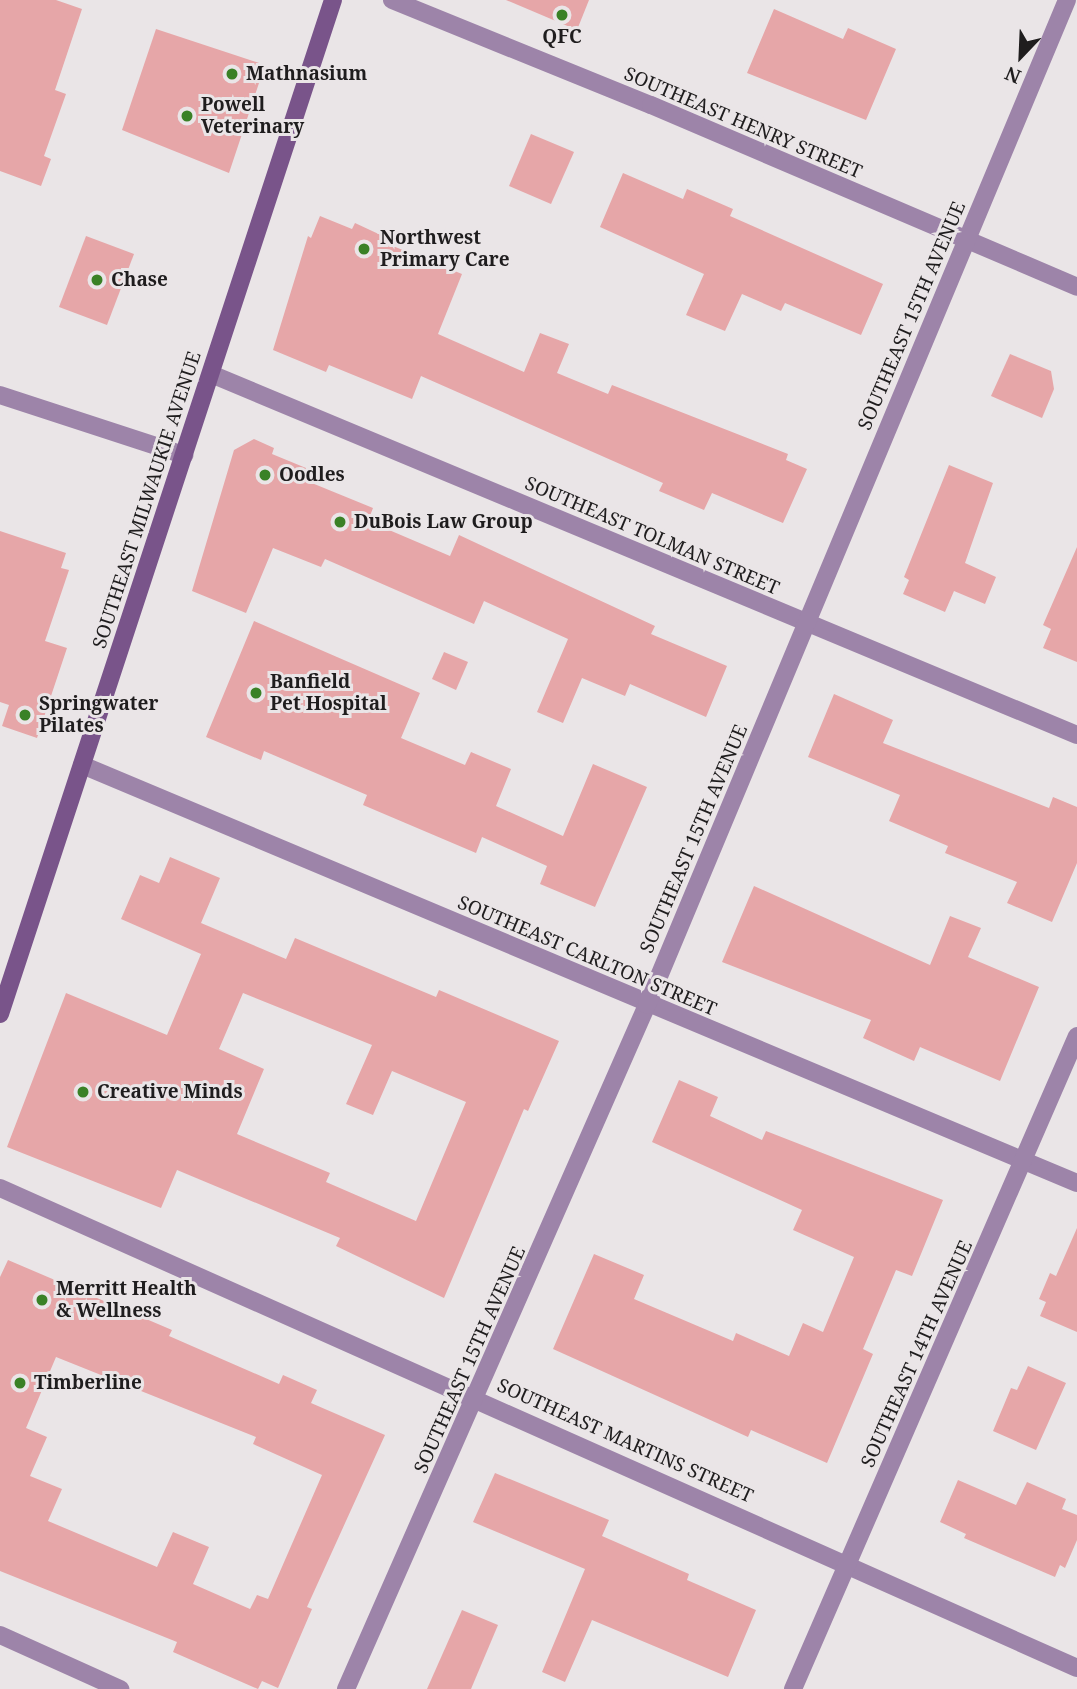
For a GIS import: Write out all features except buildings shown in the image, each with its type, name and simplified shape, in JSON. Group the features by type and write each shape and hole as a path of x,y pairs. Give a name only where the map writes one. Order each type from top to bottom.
{"main road":[{"name":"SOUTHEAST MILWAUKIE AVENUE","path":"0,1014 333,0"}],"street":[{"name":"SOUTHEAST HENRY STREET","path":"392,0 650,105 1077,288"},
{"name":"SOUTHEAST 15TH AVENUE","path":"346,1689 477,1397 647,1005 1067,0"},
{"name":"SOUTHEAST TOLMAN STREET","path":"211,374 1077,735"},
{"path":"0,395 184,455"},
{"name":"SOUTHEAST CARLTON STREET","path":"82,765 647,1005 1077,1183"},
{"name":"SOUTHEAST 14TH AVENUE","path":"793,1689 1077,1036"},
{"name":"SOUTHEAST MARTINS STREET","path":"0,1188 477,1397 1077,1668"},
{"path":"0,1635 120,1689"}],"place":[{"name":"QFC","path":"562,15"},
{"name":"Mathnasium","path":"232,74"},
{"name":"Powell Veterinary","path":"187,116"},
{"name":"Northwest Primary Care","path":"364,249"},
{"name":"Chase","path":"97,280"},
{"name":"Oodles","path":"265,475"},
{"name":"DuBois Law Group","path":"340,522"},
{"name":"Banfield Pet Hospital","path":"256,693"},
{"name":"Springwater Pilates","path":"25,715"},
{"name":"Creative Minds","path":"83,1092"},
{"name":"Merritt Health & Wellness","path":"42,1300"},
{"name":"Timberline","path":"20,1383"}]}
